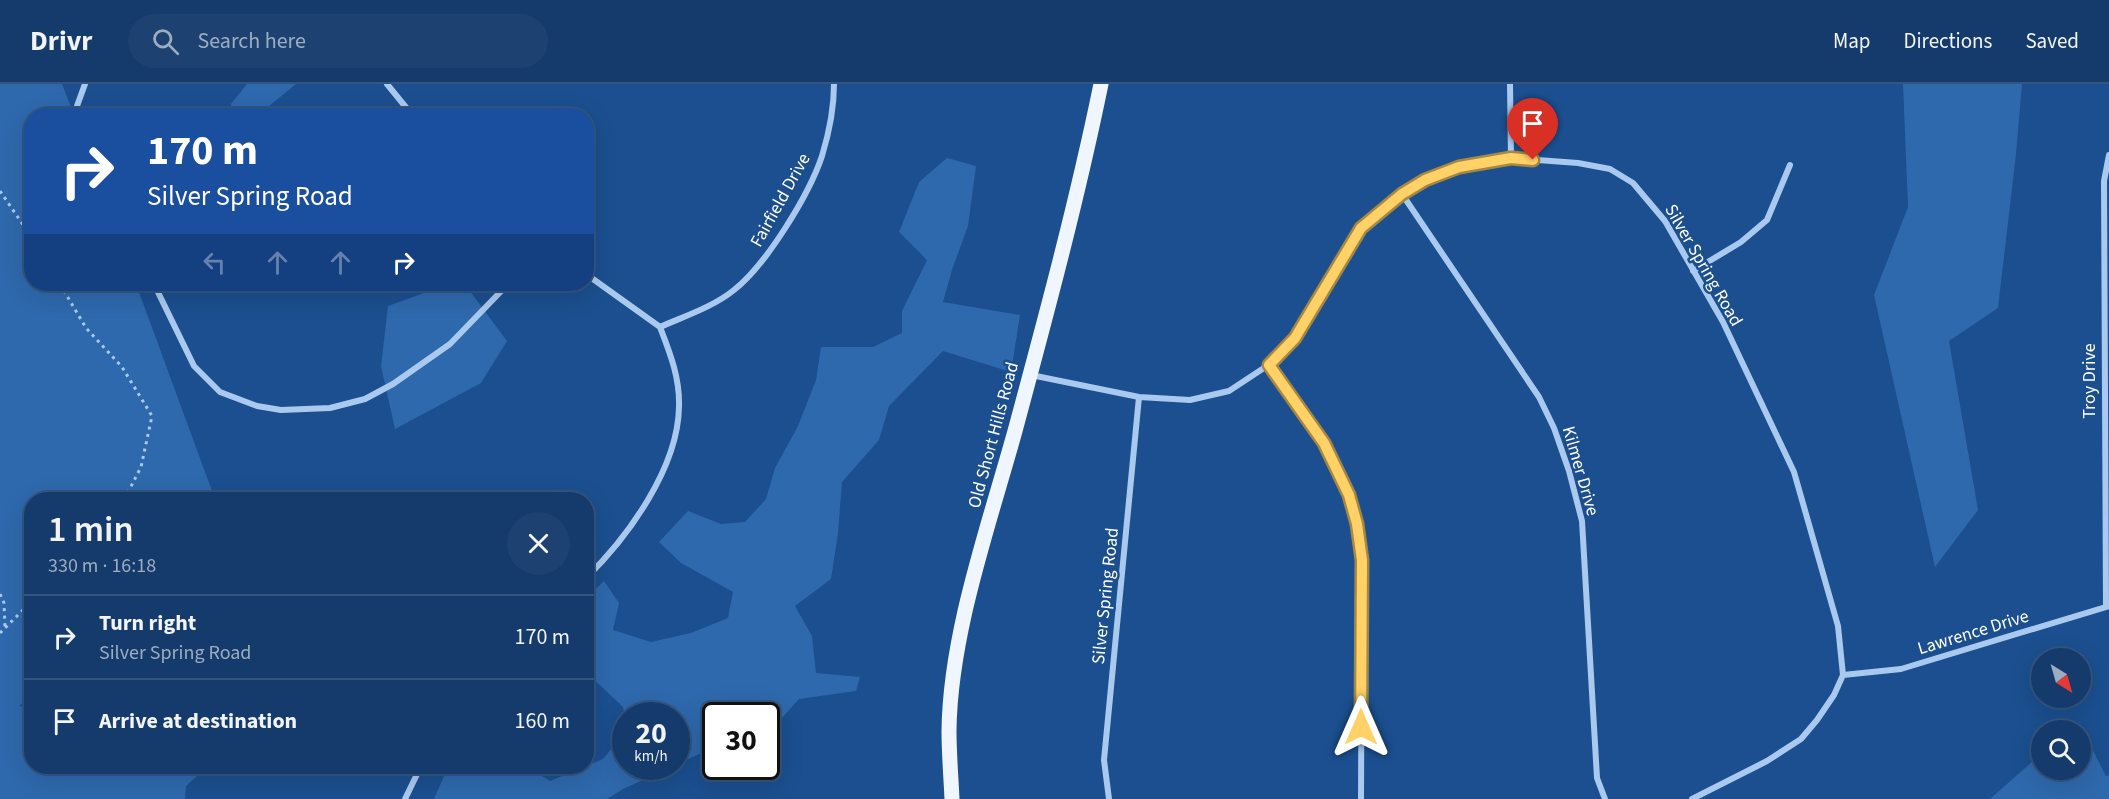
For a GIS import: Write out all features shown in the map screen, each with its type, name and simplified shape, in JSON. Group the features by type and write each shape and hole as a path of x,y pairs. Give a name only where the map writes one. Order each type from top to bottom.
{"main road":[{"name":"Old Short Hills Road","path":"952,799 949,730 958,648 972,586 1030,375 1088,148 1101,84"}],"street":[{"path":"77,108 85,84"},
{"path":"387,84 406,108"},
{"name":"Fairfield Drive","path":"660,327 706,307 733,291 755,271 807,190 821,158 834,102 834,84"},
{"path":"1510,84 1511,158"},
{"name":"Troy Drive","path":"2107,607 2104,192 2109,155"},
{"name":"Silver Spring Road","path":"1030,375 1140,397 1190,400 1229,392 1269,365 1295,338 1361,228 1402,194 1425,180 1459,167 1511,158 1578,163 1611,169 1634,183 1665,221 1723,322 1794,472 1838,626 1843,675"},
{"path":"1693,271 1741,243 1767,220 1790,165"},
{"name":"Kilmer Drive","path":"1402,194 1539,397 1554,428 1569,471 1582,521 1596,778 1605,799"},
{"path":"594,280 660,327 676,371 679,408 675,433 664,468 647,504 620,540 594,569"},
{"path":"157,291 194,366 220,392 257,406 281,410 330,408 365,399 393,384 450,344 501,291"},
{"path":"1269,365 1324,443 1349,495 1357,524 1362,560 1361,799"},
{"name":"Silver Spring Road","path":"1109,799 1104,760 1140,397"},
{"name":"Lawrence Drive","path":"1843,675 1901,669 2107,607"},
{"path":"1692,799 1767,761 1801,739 1818,720 1834,695 1843,675"},
{"path":"405,799 417,774"}],"path":[{"path":"0,191 24,226"},
{"path":"64,291 86,328 122,367 152,416 141,468 128,492"},
{"path":"0,594 4,603 5,628"},
{"path":"0,633 24,609"}],"shaded area":[{"path":"0,84 62,84 71,108 24,108 24,291 139,291 212,492 24,492 24,702 19,706 24,707 24,774 199,774 186,786 185,799 0,799"},
{"path":"247,84 296,84 269,106 270,108 231,108 231,104"},
{"path":"1903,84 2022,84 1998,308 1949,341 1978,510 1935,567 1874,295 1908,207"},
{"path":"947,158 976,166 968,226 943,302 1020,315 1011,372 943,351 889,406 879,440 842,482 831,579 795,606 812,636 816,673 860,677 856,691 799,699 780,719 780,702 702,702 702,753 690,758 690,702 618,702 594,680 594,590 604,581 619,603 613,630 651,642 691,633 728,618 733,592 681,563 659,542 688,511 721,524 745,522 766,499 775,468 798,426 816,380 821,347 873,347 902,333 902,311 927,260 899,232 919,182"},
{"path":"429,291 470,291 507,341 481,383 395,429 381,366 388,306"},
{"path":"2091,747 2106,776 2109,775 2109,799 1990,799 2031,763 2031,780 2091,780"},
{"path":"612,748 612,780 643,780 607,799 434,799 445,774 539,774 550,781 567,774 594,774 594,763 603,759"}],"route":[{"path":"1361,727 1362,560 1357,524 1349,495 1324,443 1269,365 1295,338 1361,228 1402,194 1425,180 1459,167 1511,158 1533,160"}]}
